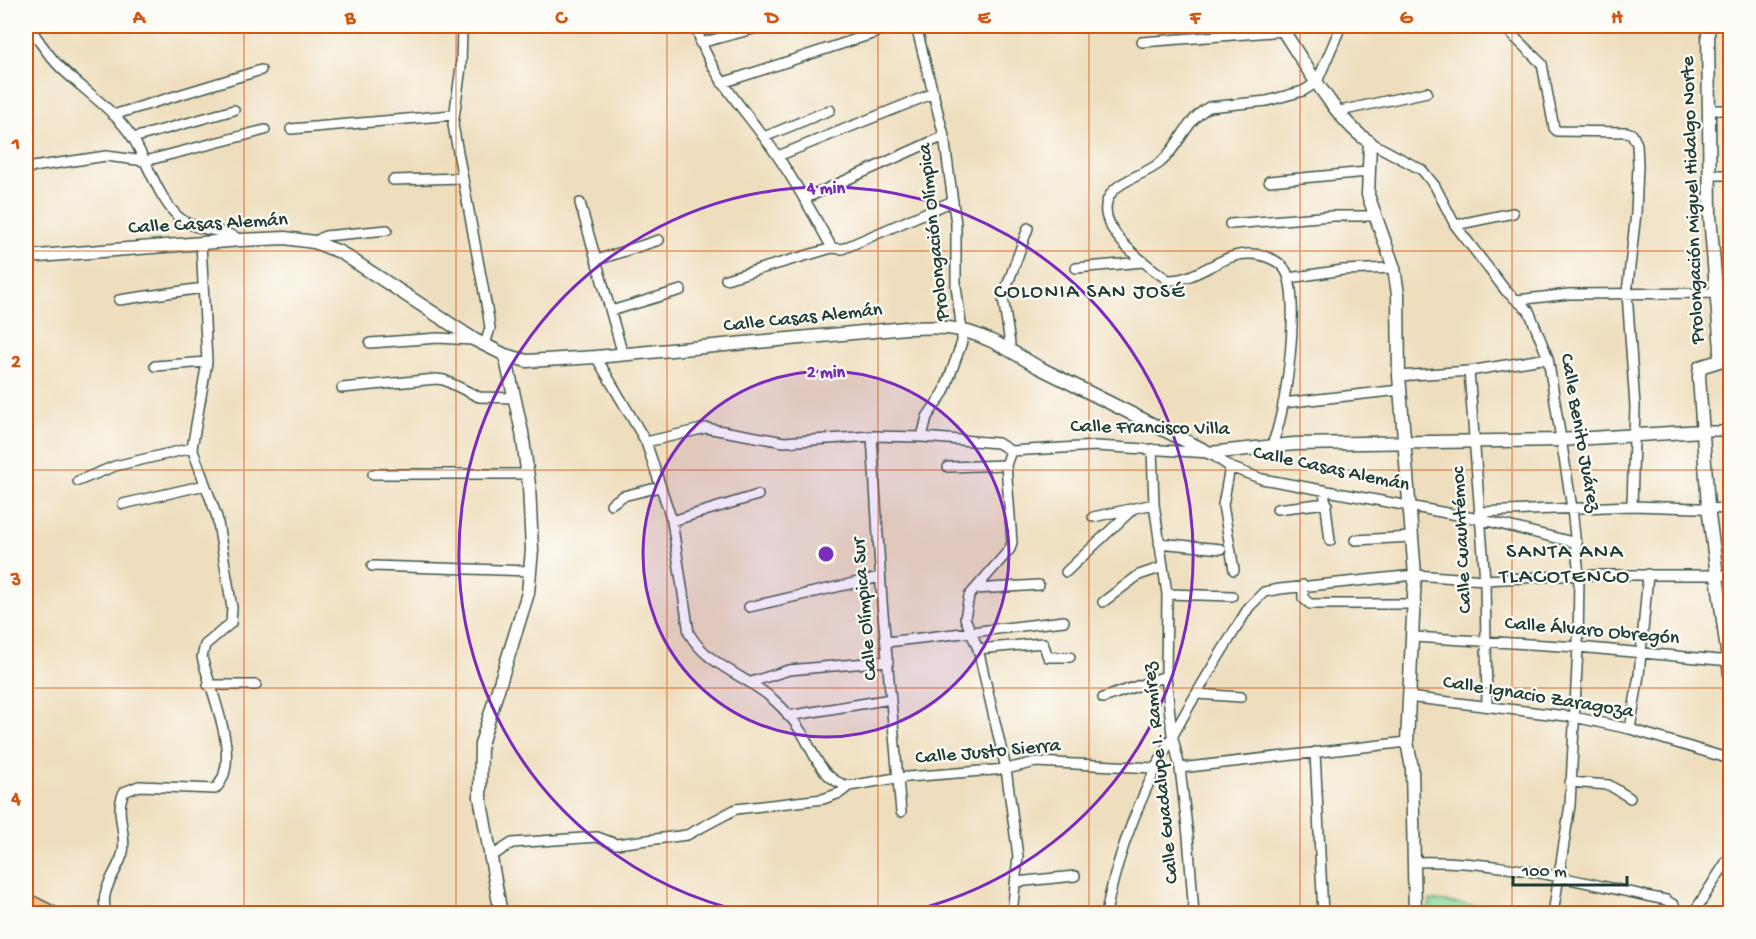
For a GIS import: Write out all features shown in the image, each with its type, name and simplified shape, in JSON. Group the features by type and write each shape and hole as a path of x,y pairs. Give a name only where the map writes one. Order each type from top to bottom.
{"main road":[{"path":"26,901 52,914"}],"street":[{"path":"29,26 38,44 113,115 133,138 174,213 189,224 227,233 241,240"},
{"path":"370,343 438,338 480,343 490,328 453,115 463,41 462,26"},
{"path":"696,26 700,43 722,82 778,156 832,248"},
{"path":"700,43 765,26"},
{"path":"722,82 875,33 880,26"},
{"name":"Prolongación Olímpica","path":"916,26 944,136 956,224 956,286 962,331"},
{"path":"1271,446 1283,403 1293,326 1293,299 1289,278 1283,267 1270,258 1251,254 1232,257 1177,281 1168,280 1143,262 1110,227 1105,214 1106,204 1114,189 1149,171 1170,154 1193,118 1209,107 1289,96 1317,82 1341,26"},
{"path":"1503,26 1542,64 1554,128 1557,131 1627,132 1635,138 1637,195 1627,293 1635,435 1632,506"},
{"name":"Prolongación Miguel Hidalgo Norte","path":"1702,431 1700,367 1719,361 1726,350 1716,293 1709,175 1708,26"},
{"path":"1142,42 1282,28"},
{"name":"Calle Benito Juárez","path":"1282,28 1317,82 1359,134 1422,170 1435,186 1455,225 1506,291 1529,311 1548,358 1559,440 1572,508 1579,575 1578,647 1570,782 1560,878 1553,914"},
{"path":"113,115 261,70"},
{"path":"1340,111 1427,92"},
{"path":"778,156 934,93"},
{"path":"133,138 234,110"},
{"path":"764,136 830,110"},
{"path":"1708,110 1731,110"},
{"path":"291,129 453,115"},
{"path":"26,168 106,156 145,162 265,130"},
{"path":"804,199 944,136"},
{"path":"1370,142 1367,172 1368,195 1394,268 1398,294 1399,376 1415,575 1416,604 1408,697 1407,742 1412,768 1415,914"},
{"path":"1269,181 1367,172"},
{"path":"1709,175 1731,175"},
{"path":"393,180 463,178"},
{"path":"726,279 832,248 842,249 953,201"},
{"path":"580,203 623,355"},
{"path":"1455,225 1514,213"},
{"path":"1230,224 1332,216 1375,216"},
{"path":"1011,351 1002,297 1028,228"},
{"path":"314,242 325,236 387,230"},
{"name":"Calle Casas Alemán","path":"26,257 241,240 285,238 314,242 340,252 480,343 504,355 527,361 623,355 906,328 949,328 1011,351 1038,367 1210,453 1230,467 1262,479 1479,516 1577,543"},
{"path":"597,260 659,240"},
{"path":"107,914 103,902 105,892 124,849 120,812 124,792 139,786 215,789 222,782 226,772 224,733 208,685 202,657 205,645 231,623 232,608 217,517 192,448 207,362 201,243"},
{"path":"1076,268 1143,262"},
{"path":"1289,278 1343,270 1394,268"},
{"path":"119,300 203,288"},
{"path":"611,311 681,290"},
{"path":"1517,300 1569,294 1731,293"},
{"path":"922,437 927,417 944,392 962,342 962,331"},
{"path":"501,914 489,858 480,796 481,744 528,592 532,550 527,474 515,398 504,355"},
{"path":"596,357 646,442 672,521 689,633 697,648 751,682 776,701 801,730 818,763 832,779 849,786"},
{"path":"1399,376 1469,371 1548,358"},
{"path":"155,366 207,362"},
{"name":"Calle Cuauhtémoc","path":"1469,371 1485,580 1486,706"},
{"path":"342,388 436,379 479,397 515,398"},
{"path":"1283,403 1400,390"},
{"path":"1280,419 1287,441 1293,444"},
{"name":"Calle Francisco Villa","path":"646,442 706,428 784,442 872,436 922,437 998,443 1011,451 1096,446 1210,453 1293,444 1559,440 1731,431"},
{"path":"1702,431 1708,507 1731,674"},
{"name":"Calle Olímpica Sur","path":"872,436 880,577 887,642 896,778 901,812"},
{"path":"78,481 115,466 192,448"},
{"name":"Calle Guadalupe I. Ramírez","path":"1152,449 1154,504 1167,594 1166,676 1172,734 1180,768 1194,914"},
{"path":"1011,451 1006,465 1012,542 1010,549 975,589 966,605 965,618 978,649 1006,769 1018,856 1012,914"},
{"path":"948,467 1006,465"},
{"path":"1230,467 1223,505 1234,570"},
{"path":"374,474 527,474"},
{"path":"123,504 205,485"},
{"path":"611,504 631,494 660,487"},
{"path":"1324,490 1330,541"},
{"path":"672,521 758,495"},
{"path":"1277,509 1327,503"},
{"path":"1093,517 1154,504"},
{"path":"1479,516 1572,508 1632,506 1731,509"},
{"path":"1066,572 1134,508"},
{"path":"1355,540 1412,537"},
{"path":"1159,543 1221,549"},
{"path":"372,566 530,571"},
{"path":"1103,602 1139,575 1163,567"},
{"path":"1630,729 1640,675 1648,574"},
{"path":"1106,914 1115,874 1154,768 1249,606 1264,592 1303,585 1415,575 1485,580 1579,575 1731,575"},
{"path":"749,607 880,577"},
{"path":"975,589 1039,585"},
{"path":"1303,585 1304,598 1310,604 1416,604"},
{"path":"1167,594 1232,596"},
{"path":"887,642 1064,621"},
{"name":"Calle Álvaro Obregón","path":"1414,637 1578,647 1729,661"},
{"path":"978,649 1043,643 1048,657 1070,657"},
{"path":"751,682 789,670 888,661"},
{"path":"1103,698 1166,676"},
{"path":"208,685 256,685"},
{"path":"1197,694 1241,697"},
{"name":"Calle Ignacio Zaragoza","path":"1408,697 1574,717 1630,729 1731,759"},
{"path":"788,716 891,699"},
{"path":"1180,768 1407,742"},
{"path":"1315,752 1323,914"},
{"name":"Calle Justo Sierra","path":"489,858 512,843 597,837 616,844 687,834 736,809 831,798 849,786 896,778 1006,769 1036,762 1108,768 1154,768"},
{"path":"1570,782 1610,785 1630,798"},
{"path":"1693,914 1731,856"},
{"path":"1415,862 1456,861 1486,864 1560,878 1666,900 1674,905 1678,914"},
{"path":"1016,882 1075,876"}],"green space":[{"path":"1430,900 1516,911 1516,913 1428,913"}],"district":[{"name":"COLONIA SAN JOSÉ","path":"1090,293"},
{"name":"SANTA ANA TLACOTENCO","path":"1565,566"}]}
